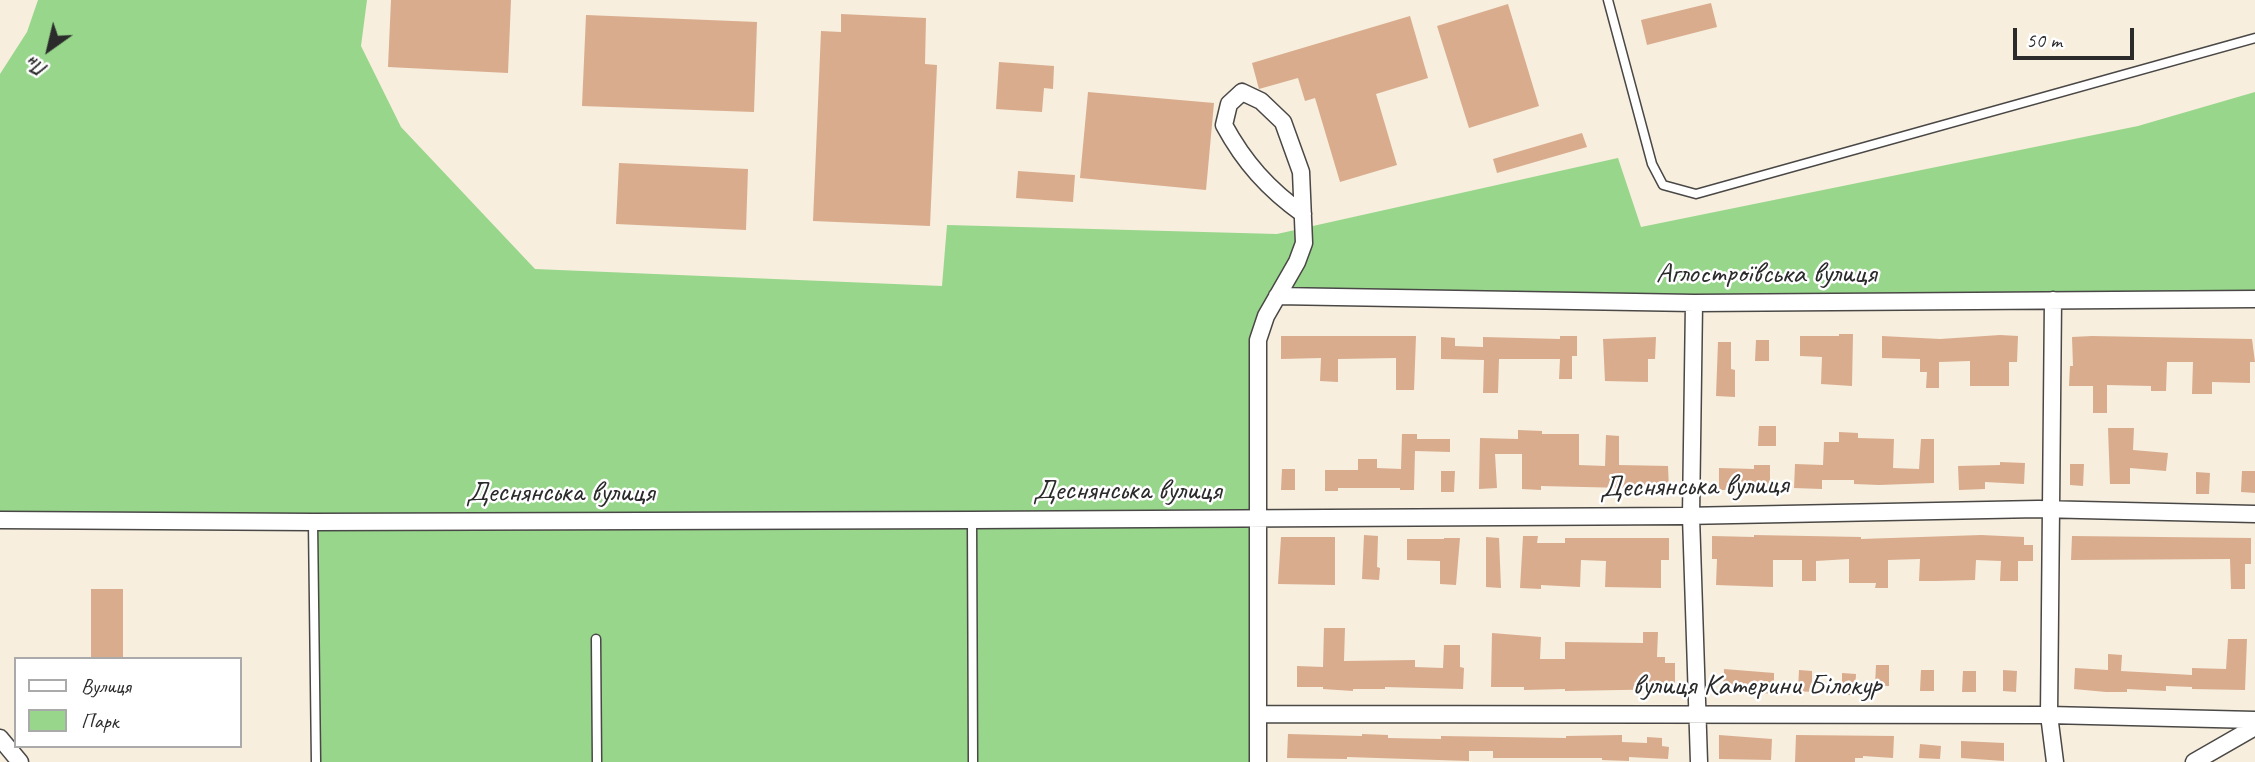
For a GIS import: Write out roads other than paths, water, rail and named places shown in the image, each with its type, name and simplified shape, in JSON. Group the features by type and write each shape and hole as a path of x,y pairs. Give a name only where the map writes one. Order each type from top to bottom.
{"street":[{"path":"1258,762 1258,340 1266,316 1297,262 1304,243 1303,214 1301,172 1283,122 1262,102 1242,92 1229,104 1224,125 1251,169 1303,214"},
{"name":"Аглостроївська вулиця","path":"1277,296 1694,303 2255,299"},
{"path":"2053,300 2049,715 2055,762"},
{"path":"1694,303 1691,516 1699,762"},
{"name":"Деснянська вулиця","path":"0,520 972,520 1691,516 2051,510 2255,514"},
{"name":"вулиця Катерини Білокур","path":"1258,714 2049,715 2255,720"},
{"path":"2194,762 2255,727"},
{"path":"0,738 20,762"}],"lane":[{"path":"1608,0 1652,164 1663,185 1696,194 2255,38"},
{"path":"972,520 973,762"},
{"path":"313,522 316,762"},
{"path":"596,639 597,762"}]}
